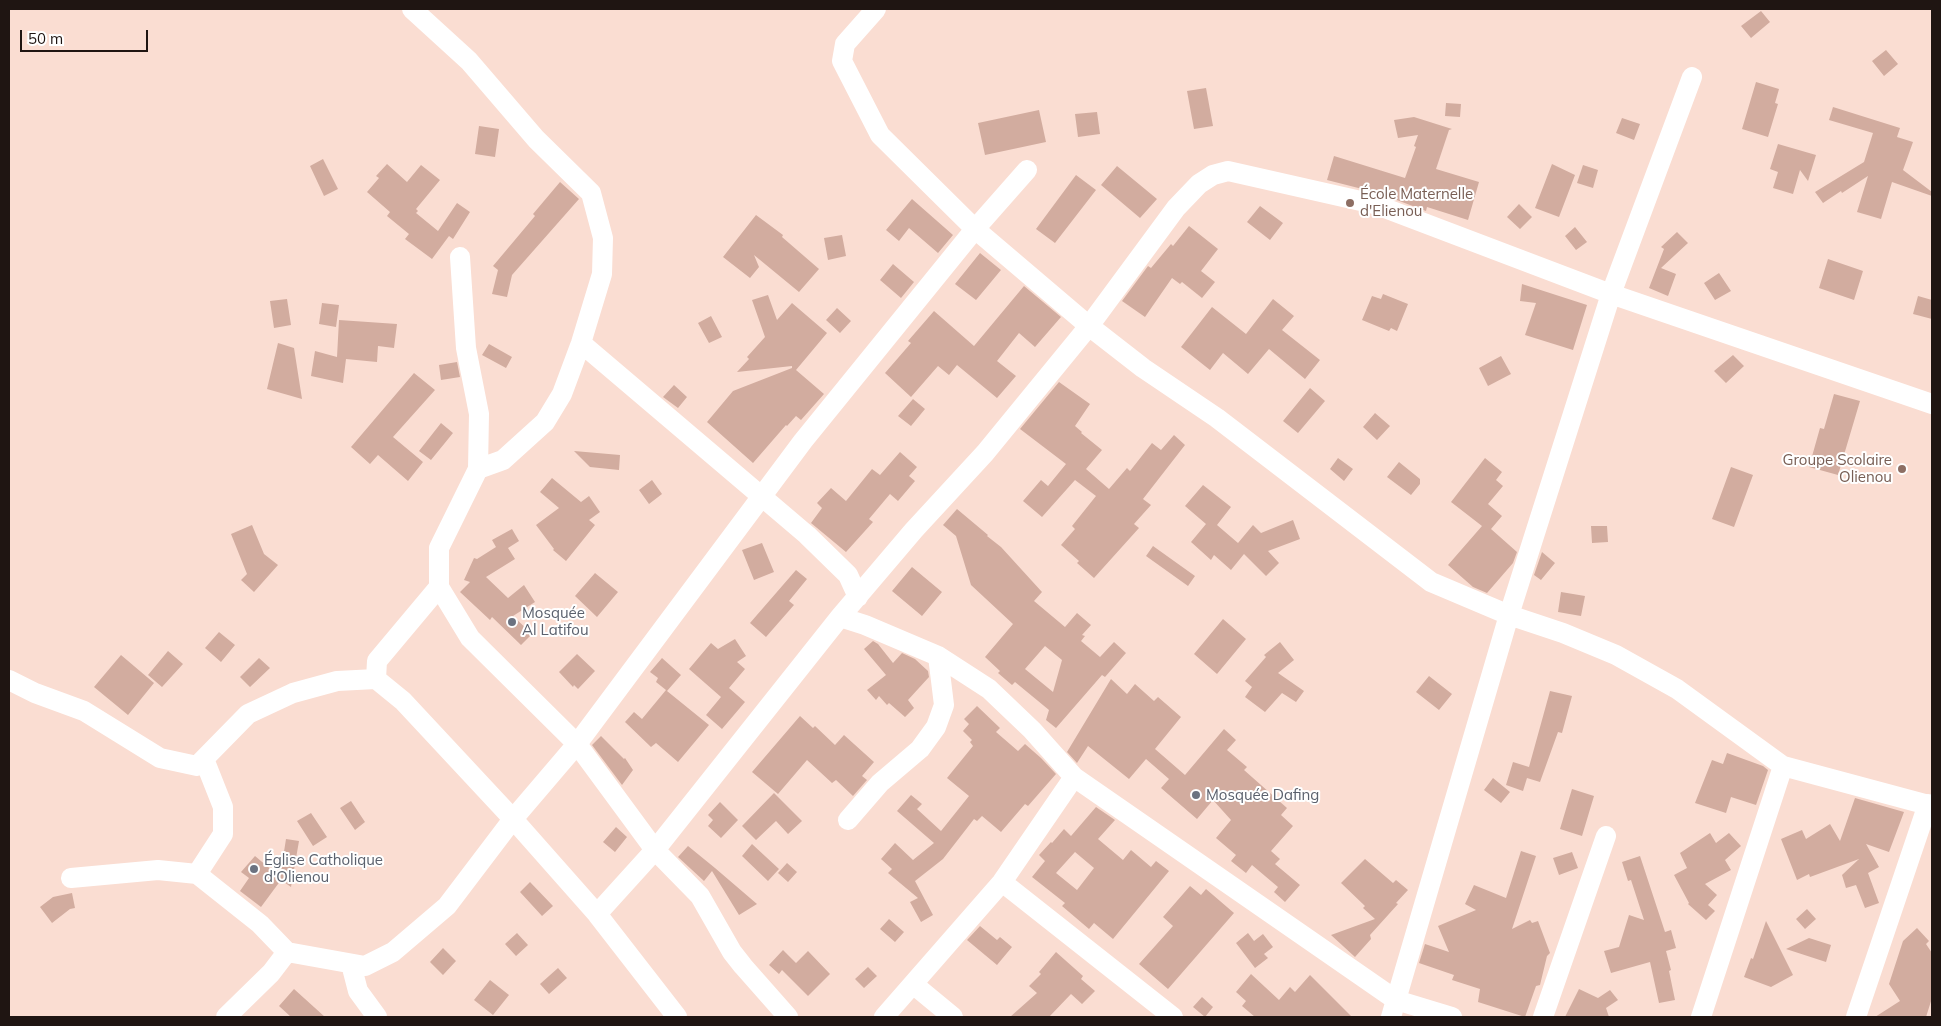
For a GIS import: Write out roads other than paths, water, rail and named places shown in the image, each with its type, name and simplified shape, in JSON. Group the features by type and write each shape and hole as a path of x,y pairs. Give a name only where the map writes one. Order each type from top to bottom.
{"street":[{"path":"412,9 469,61 536,138 591,193 603,238 602,274 581,343 562,394 545,422 503,460 478,469"},
{"path":"876,9 845,44 842,61 880,135 975,229 1088,326 1143,368 1216,418 1431,582 1509,615 1563,633 1616,655 1678,689 1783,766 1930,805 1856,1017"},
{"path":"1393,1008 1509,615 1611,294 1692,77"},
{"path":"71,878 158,870 197,874 260,924 287,952 365,966 393,952 447,906 513,819 577,744 803,441 975,229 1028,170"},
{"path":"597,914 655,850 840,617 914,530 985,453 1088,326 1176,208 1199,184 1213,174 1228,171 1374,204 1611,294 1932,404"},
{"path":"460,257 466,348 479,414 478,469 438,548 439,587 470,638 577,744 655,850 700,896 737,959 788,1017"},
{"path":"581,343 806,535 848,575 858,597"},
{"path":"376,679 377,661 439,587"},
{"path":"840,617 865,625 938,656 989,689 1032,730 1074,777 1393,1008 1452,1017"},
{"path":"848,820 880,783 920,749 936,727 944,705 938,656"},
{"path":"9,680 35,693 84,711 160,758 197,766 248,714 293,693 328,683 376,679 403,701 513,819 597,914 677,1017"},
{"path":"197,874 223,834 223,807 204,759"},
{"path":"1701,1017 1783,766"},
{"path":"884,1017 1002,882 1074,777"},
{"path":"1543,1017 1606,836"},
{"path":"1002,882 1173,1017"},
{"path":"226,1017 271,973 287,952"},
{"path":"351,964 358,991 377,1017"},
{"path":"913,984 953,1017"}],"place":[{"name":"École Maternelle d'Elienou","path":"1350,203"},
{"name":"Groupe Scolaire Olienou","path":"1902,469"},
{"name":"Mosquée Al Latifou","path":"512,622"},
{"name":"Mosquée Dafing","path":"1196,795"},
{"name":"Église Catholique d'Olienou","path":"254,869"}]}
